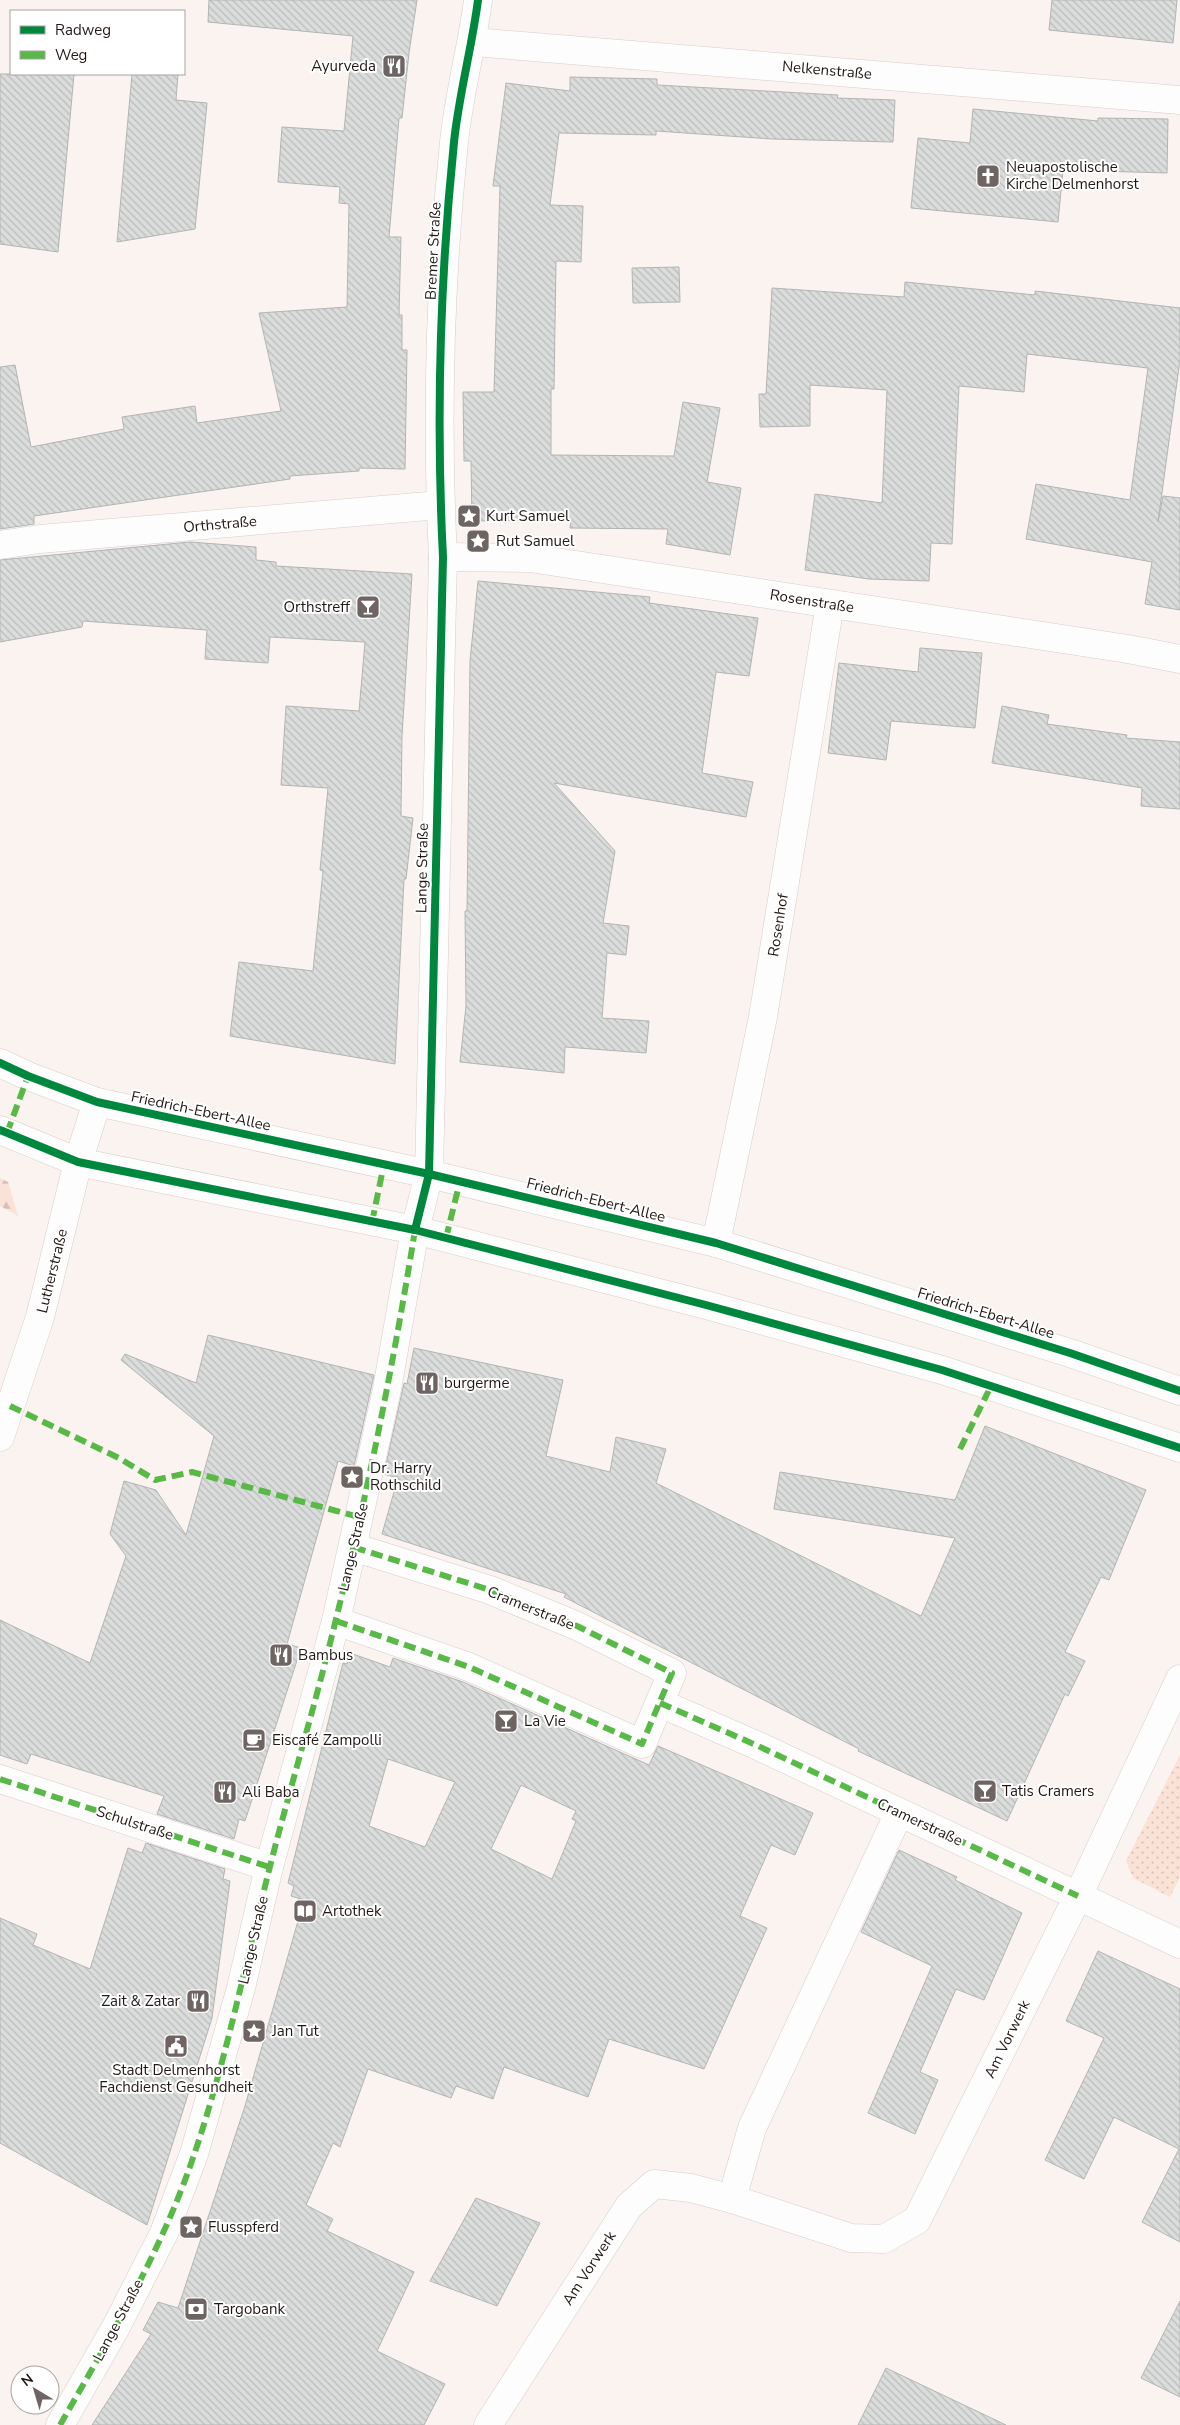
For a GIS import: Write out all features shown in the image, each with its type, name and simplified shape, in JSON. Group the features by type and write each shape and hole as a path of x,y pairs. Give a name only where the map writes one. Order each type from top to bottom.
{"street":[{"name":"Bremer Straße","path":"440,505 440,368 447,226 454,139 473,42 478,0"},
{"name":"Nelkenstraße","path":"473,42 1180,100"},
{"name":"Orthstraße","path":"0,546 40,539 440,505"},
{"name":"Lange Straße","path":"60,2425 116,2327 164,2233 194,2154 241,1988 270,1868 336,1621 397,1342 415,1230 429,1174 443,557 440,505"},
{"name":"Rosenstraße","path":"443,557 530,558 1128,649 1180,660"},
{"name":"Rosenhof","path":"716,1244 763,1017 830,604"},
{"name":"Friedrich-Ebert-Allee","path":"0,1063 28,1076 97,1102 429,1174 716,1244 1070,1353 1180,1391"},
{"name":"Lutherstraße","path":"0,1437 40,1317 78,1162 97,1102"},
{"path":"0,1130 78,1162 415,1230 716,1308 942,1370 1180,1448"},
{"name":"Cramerstraße","path":"336,1621 469,1666 642,1744 672,1673 577,1626 490,1590 353,1547"},
{"name":"Am Vorwerk","path":"488,2425 629,2206 654,2184 691,2188 732,2199 851,2238 884,2240 918,2220 1078,1896 1180,1679"},
{"name":"Cramerstraße","path":"660,1703 756,1745 1180,1944"},
{"name":"Schulstraße","path":"0,1779 270,1868"},
{"path":"732,2199 752,2128 899,1813"}],"green space":[{"path":"0,1178 8,1182 18,1216 0,1206"},
{"path":"1180,1755 1180,1877 1170,1897 1133,1878 1126,1861"}],"building":[{"path":"209,0 417,0 402,118 399,118 389,237 401,237 399,315 402,315 402,350 407,350 405,469 359,468 359,471 290,476 290,479 34,516 34,524 0,529 0,367 15,365 31,447 124,429 122,417 195,406 197,423 281,411 259,313 347,307 349,204 339,203 340,187 278,182 282,127 344,131 353,36 208,22"},
{"path":"1052,0 1177,0 1173,43 1049,30"},
{"path":"0,74 74,75 58,252 0,244"},
{"path":"132,75 178,75 176,100 207,103 195,229 117,242"},
{"path":"570,77 657,79 657,85 838,95 837,98 895,100 893,142 772,139 656,131 656,135 559,133 550,205 583,206 581,262 556,261 554,389 551,389 551,455 674,456 683,402 720,408 707,482 741,488 730,555 666,544 668,529 570,528 571,520 472,521 471,461 464,461 463,392 494,392 500,186 493,186 506,83 570,91"},
{"name":"Neuapostolische Kirche Delmenhorst","path":"973,109 1098,121 1098,118 1168,119 1167,173 1063,170 1058,222 911,208 918,138 970,143"},
{"path":"679,267 680,302 633,303 632,268"},
{"path":"905,282 1035,295 1035,291 1180,308 1180,360 1158,522 1163,496 1180,498 1180,610 1145,604 1152,562 1026,539 1036,484 1130,500 1148,368 1027,354 1024,392 959,386 952,544 931,543 929,581 869,579 805,570 815,494 882,503 887,390 810,385 810,426 760,427 759,394 766,394 772,288 904,297"},
{"path":"190,542 256,547 256,560 276,562 276,566 412,574 402,736 401,816 413,818 406,879 404,879 395,1064 230,1036 239,962 313,971 323,871 320,870 328,788 281,785 286,706 359,711 365,642 270,637 268,663 205,659 207,630 83,621 82,627 0,642 0,560"},
{"path":"478,581 650,597 649,603 758,618 749,676 716,672 702,773 753,782 746,817 554,783 615,851 603,923 629,926 626,955 607,953 602,1018 649,1021 646,1053 565,1047 564,1073 460,1062 466,1006 465,911 467,911 470,661"},
{"path":"920,648 982,653 975,728 891,721 886,760 828,753 839,663 918,672"},
{"path":"1002,706 1049,715 1047,724 1127,735 1126,738 1180,742 1180,809 1141,806 1142,788 992,763"},
{"path":"208,1335 374,1375 354,1466 338,1461 287,1644 301,1648 245,1821 239,1819 234,1839 157,1814 164,1796 31,1754 27,1764 0,1755 0,1620 90,1663 126,1556 110,1534 124,1481 156,1490 186,1535 214,1436 121,1360 125,1354 196,1383"},
{"path":"414,1348 563,1380 546,1456 610,1472 616,1437 666,1449 656,1483 921,1616 955,1538 774,1509 780,1472 955,1500 985,1426 1146,1490 1109,1580 1101,1577 1065,1652 1085,1661 1068,1696 1065,1694 1007,1821 858,1751 859,1749 564,1597 566,1594 382,1534 398,1478 384,1474 404,1383 407,1384"},
{"path":"350,1653 390,1667 393,1658 463,1682 649,1765 658,1746 813,1813 795,1855 771,1845 740,1916 767,1928 704,2069 609,2039 588,2097 504,2067 493,2099 456,2086 451,2098 368,2069 340,2147 333,2143 306,2205 333,2219 327,2231 414,2272 377,2351 445,2384 424,2425 92,2425 151,2334 143,2330 158,2302 178,2308 245,2106 304,1900 291,1896 294,1886 288,1883 343,1663 347,1664","holes":["388,1759 455,1782 425,1847 369,1826","521,1785 576,1811 572,1819 576,1821 552,1879 491,1849"]},
{"path":"146,1843 225,1869 223,1879 230,1881 212,2018 147,2225 0,2143 0,1918 37,1934 33,1945 90,1969 128,1848 142,1853"},
{"path":"899,1850 957,1877 955,1880 1022,1913 984,2000 956,1989 920,2072 938,2080 915,2134 868,2113 932,1966 861,1932"},
{"path":"1098,1951 1180,1989 1180,2242 1142,2222 1179,2149 1114,2117 1084,2179 1045,2160 1104,2038 1066,2021"},
{"path":"476,2198 540,2223 497,2306 430,2281"},
{"path":"1180,2301 1180,2397 1141,2378"},
{"path":"886,2368 1006,2425 858,2425"}],"marked path":[{"path":"7,1133 28,1076"},
{"path":"372,1222 384,1164"},
{"path":"446,1238 460,1181"},
{"path":"60,2425 116,2326 151,2259 181,2190 207,2115 229,2034 268,1872 323,1672 348,1571 380,1426 415,1230"},
{"path":"960,1449 991,1386"},
{"path":"10,1406 119,1458 155,1480 192,1472 359,1517"},
{"path":"336,1621 469,1667 642,1744 672,1673 577,1626 490,1590 353,1547"},
{"path":"660,1703 756,1745 1078,1896"},
{"path":"0,1779 269,1867"}],"cycle path":[{"path":"415,1230 429,1174 443,557 440,401 445,245 454,142 478,0"},
{"path":"0,1063 28,1076 97,1102 429,1174 716,1243 1070,1353 1180,1391"},
{"path":"0,1130 78,1162 415,1230 706,1305 942,1370 1180,1448"}],"place":[{"name":"Ayurveda","path":"394,66"},
{"name":"Neuapostolische Kirche Delmenhorst","path":"988,176"},
{"name":"Kurt Samuel","path":"469,516"},
{"name":"Rut Samuel","path":"478,541"},
{"name":"Orthstreff","path":"368,607"},
{"name":"burgerme","path":"427,1383"},
{"name":"Dr. Harry Rothschild","path":"352,1477"},
{"name":"Bambus","path":"281,1655"},
{"name":"La Vie","path":"506,1721"},
{"name":"Eiscafé Zampolli","path":"254,1740"},
{"name":"Tatis Cramers","path":"985,1791"},
{"name":"Ali Baba","path":"225,1792"},
{"name":"Artothek","path":"305,1911"},
{"name":"Zait & Zatar","path":"198,2001"},
{"name":"Jan Tut","path":"254,2031"},
{"name":"Stadt Delmenhorst Fachdienst Gesundheit","path":"176,2046"},
{"name":"Flusspferd","path":"191,2227"},
{"name":"Targobank","path":"196,2309"}]}
